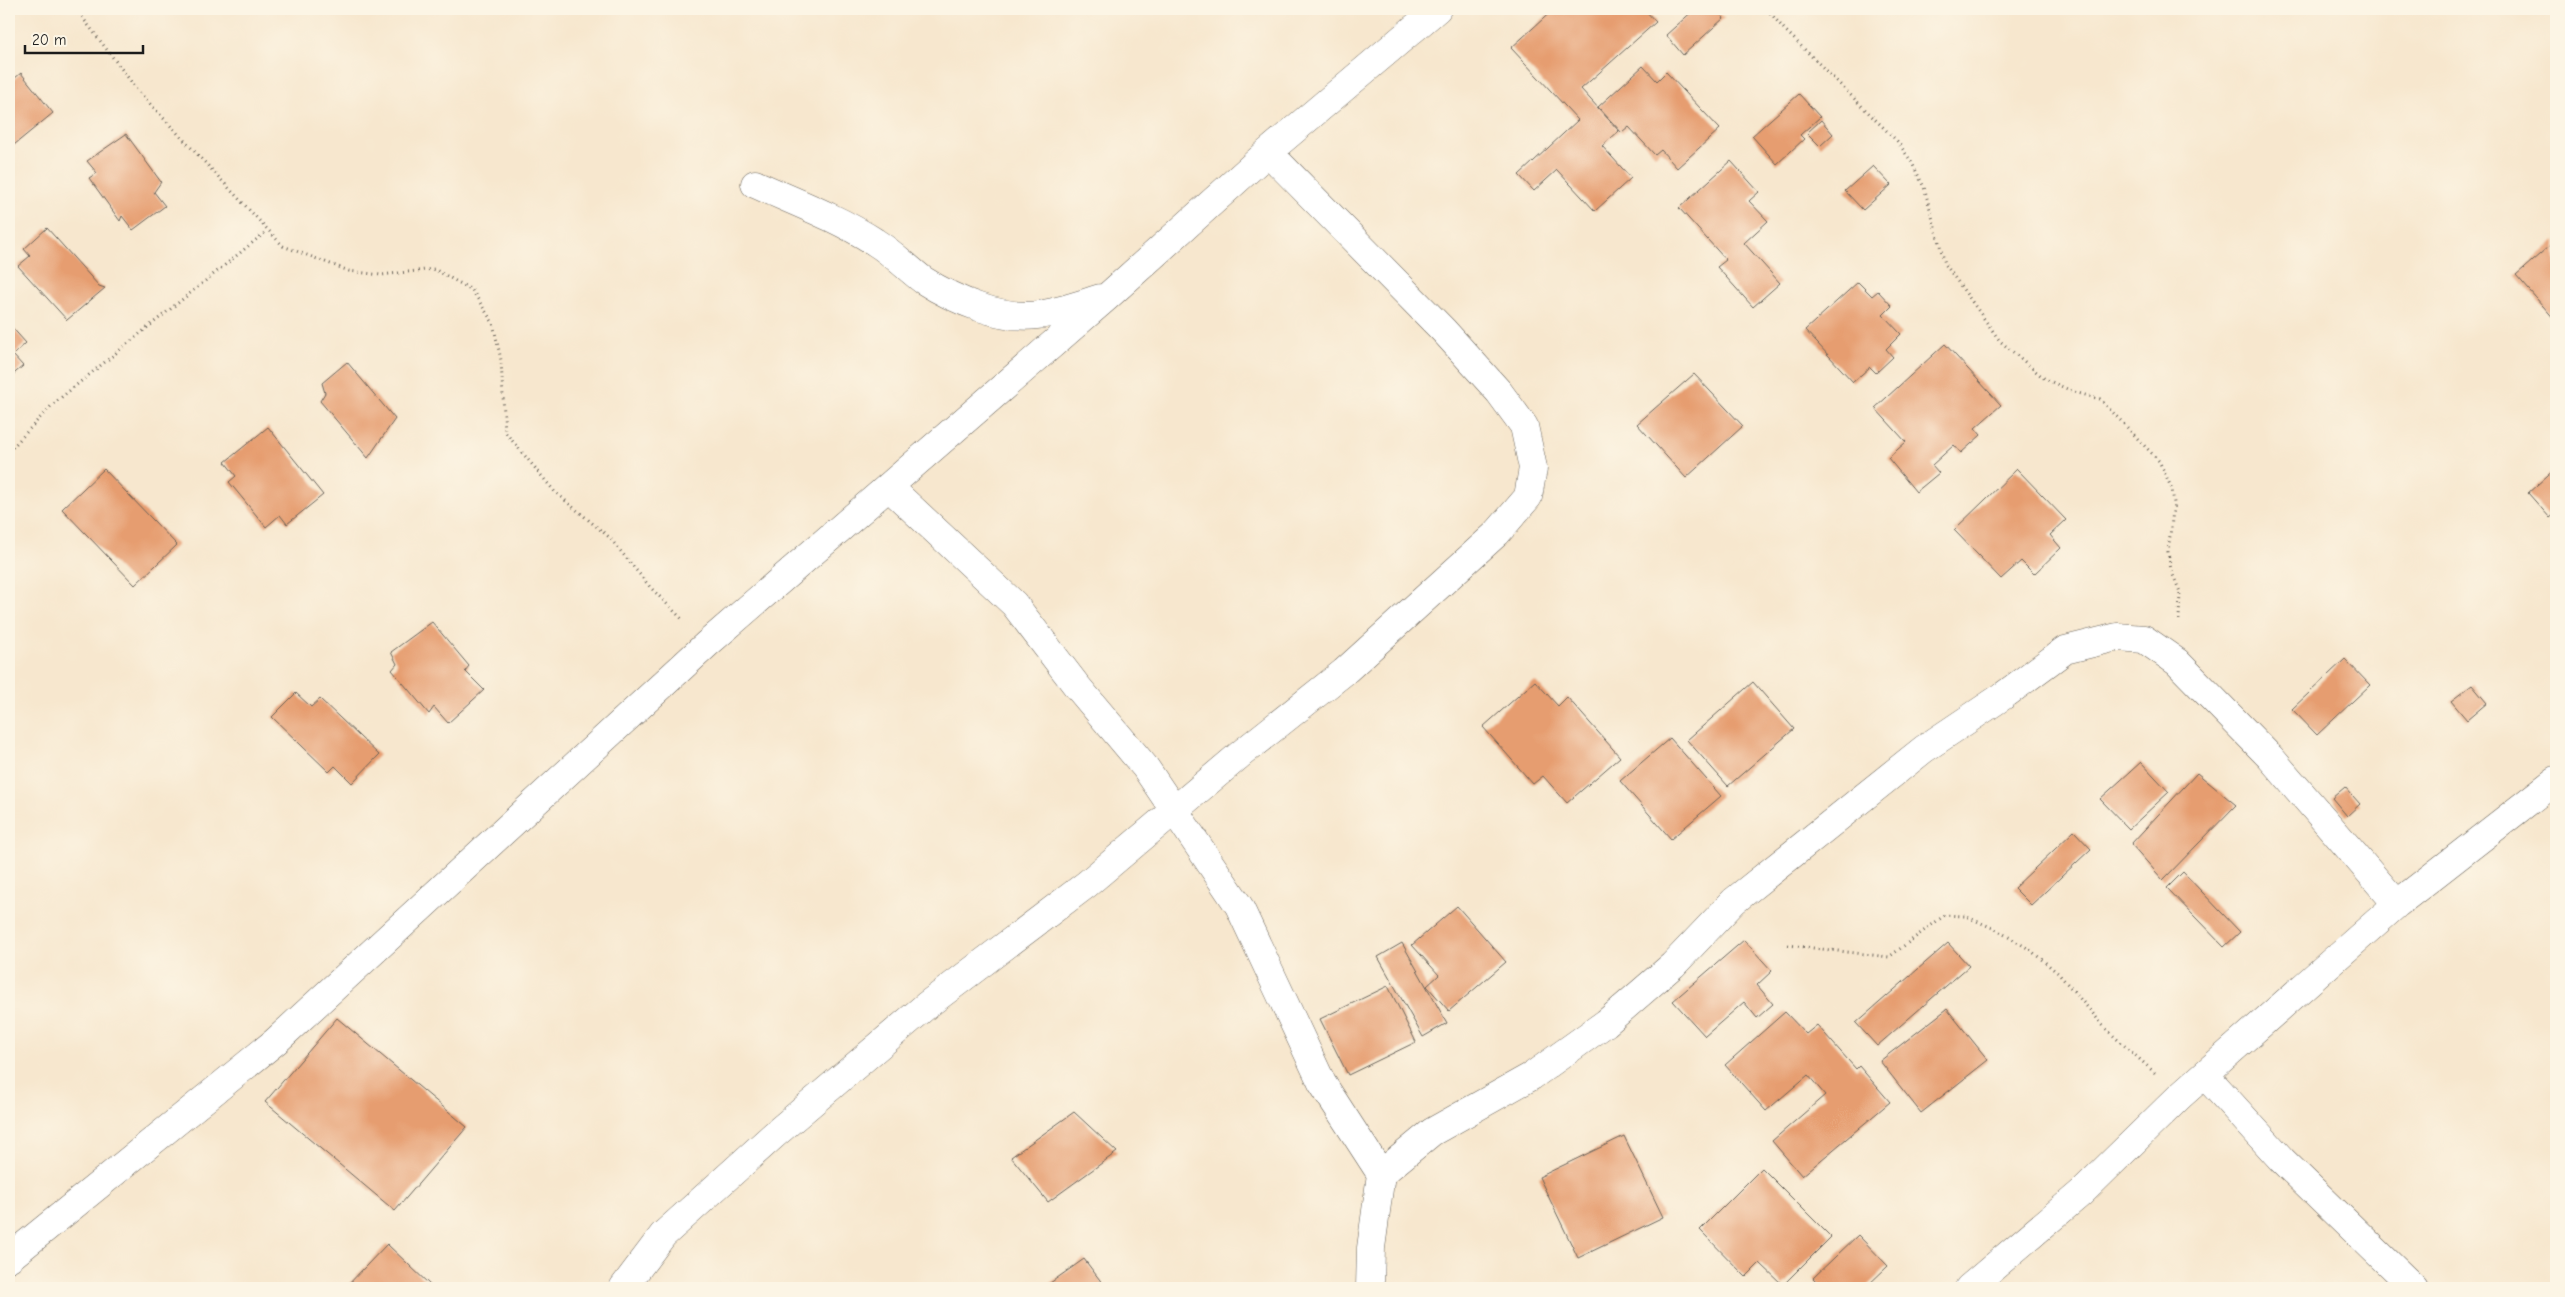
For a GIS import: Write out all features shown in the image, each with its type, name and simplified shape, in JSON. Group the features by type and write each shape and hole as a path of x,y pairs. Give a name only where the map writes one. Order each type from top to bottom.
{"street":[{"path":"9,1258 276,1041 707,644 1108,297 1268,152 1437,9"},
{"path":"623,1288 663,1235 774,1135 927,1005 1087,884 1242,753 1344,672 1497,534 1528,497 1533,468 1524,426 1499,392 1444,331 1268,152"},
{"path":"755,184 816,211 876,242 923,279 947,294 987,308 1011,315 1038,315 1108,297"},
{"path":"889,487 1014,604 1076,685 1145,767 1239,906 1322,1083 1380,1174 1371,1248 1370,1288"},
{"path":"1380,1174 1432,1132 1532,1076 1606,1023 1673,966 1734,901 1924,750 2003,696 2065,650 2116,637 2144,638 2178,662 2270,757 2397,904"},
{"path":"1969,1288 2081,1192 2180,1096 2397,904 2556,780"},
{"path":"2205,1075 2282,1160 2414,1288"}],"path":[{"path":"76,9 139,92 195,149 267,231 283,246 349,271 381,275 434,269 472,290 493,323 501,360 505,432 555,492 610,537 650,587 707,644"},
{"path":"1767,9 1784,29 1897,141 1911,161 1924,187 1945,264 2000,341 2044,379 2074,392 2100,398 2159,461 2172,489 2174,503 2168,552 2171,570 2180,592 2178,662"},
{"path":"9,451 53,404 267,231"},
{"path":"1788,945 1889,957 1945,915 1965,916 2003,934 2029,949 2044,961 2058,973 2108,1030 2180,1096"}],"building":[{"path":"1554,9 1644,9 1656,22 1581,89 1619,131 1602,146 1631,178 1595,211 1557,170 1534,191 1519,175 1578,120 1511,48"},
{"path":"1695,9 1715,9 1724,18 1683,55 1666,35"},
{"path":"1643,66 1657,81 1666,72 1720,129 1677,168 1661,150 1655,155 1629,127 1622,133 1598,107"},
{"path":"21,73 53,113 9,149 9,83"},
{"path":"1799,94 1820,117 1800,135 1804,139 1777,164 1752,136"},
{"path":"1821,120 1833,134 1820,146 1807,133"},
{"path":"126,134 161,182 154,192 165,206 133,230 122,216 120,221 89,178 97,173 87,161"},
{"path":"1731,161 1759,192 1749,201 1768,221 1744,243 1780,283 1753,307 1717,267 1726,260 1679,208"},
{"path":"1873,166 1891,185 1863,210 1845,191"},
{"path":"47,228 99,286 105,288 67,320 18,266 30,256 24,249"},
{"path":"2556,240 2556,321 2516,275"},
{"path":"1858,282 1872,296 1878,291 1892,306 1883,315 1901,334 1886,349 1893,357 1876,373 1870,367 1853,382 1805,330"},
{"path":"9,324 26,343 13,355 23,366 9,378"},
{"path":"1945,344 2001,405 1975,428 1981,435 1961,453 1954,445 1932,465 1939,473 1916,492 1888,458 1906,442 1875,408"},
{"path":"347,362 395,419 368,458 320,401 325,393 322,383"},
{"path":"1694,374 1743,426 1686,478 1637,424"},
{"path":"268,427 323,495 287,524 280,515 266,527 229,482 236,476 225,462"},
{"path":"2556,468 2556,513 2550,518 2528,493"},
{"path":"104,469 177,545 135,585 62,509"},
{"path":"2017,469 2066,520 2050,535 2061,548 2034,574 2021,561 2001,579 1954,530"},
{"path":"432,622 469,666 465,671 484,690 448,723 434,707 429,714 392,670 397,664 391,652"},
{"path":"2345,659 2370,685 2317,735 2292,709"},
{"path":"1535,681 1558,706 1567,697 1620,757 1567,803 1543,776 1533,784 1483,727"},
{"path":"1753,682 1794,729 1728,786 1687,740"},
{"path":"2472,685 2487,703 2467,720 2451,701"},
{"path":"296,693 311,707 320,699 379,755 352,783 335,766 329,772 272,717"},
{"path":"1670,738 1721,796 1671,839 1620,781"},
{"path":"2141,762 2169,792 2129,829 2100,799"},
{"path":"2197,773 2236,805 2163,880 2131,844"},
{"path":"2345,787 2360,804 2347,816 2332,798"},
{"path":"2074,831 2091,849 2031,905 2014,888"},
{"path":"2183,872 2240,932 2224,947 2167,888"},
{"path":"1457,906 1506,962 1449,1011 1427,986 1439,975 1412,945"},
{"path":"1744,940 1772,971 1757,985 1773,1004 1757,1018 1744,1002 1705,1036 1673,1001"},
{"path":"1402,943 1447,1023 1423,1037 1378,957"},
{"path":"1948,943 1969,966 1877,1046 1856,1023"},
{"path":"1388,986 1416,1042 1348,1075 1320,1019"},
{"path":"1947,1009 1988,1060 1921,1113 1880,1061"},
{"path":"1785,1012 1806,1034 1817,1025 1856,1069 1859,1066 1890,1102 1802,1176 1772,1141 1825,1095 1808,1075 1766,1111 1725,1065"},
{"path":"337,1018 467,1127 395,1211 265,1102"},
{"path":"1074,1112 1117,1152 1048,1202 1011,1157"},
{"path":"1624,1136 1663,1217 1578,1258 1539,1177"},
{"path":"1762,1168 1831,1237 1783,1285 1760,1263 1746,1277 1700,1230"},
{"path":"1858,1235 1888,1266 1865,1288 1823,1288 1813,1278"},
{"path":"387,1244 430,1285 428,1288 345,1288"},
{"path":"1084,1259 1106,1288 1043,1288"}]}
